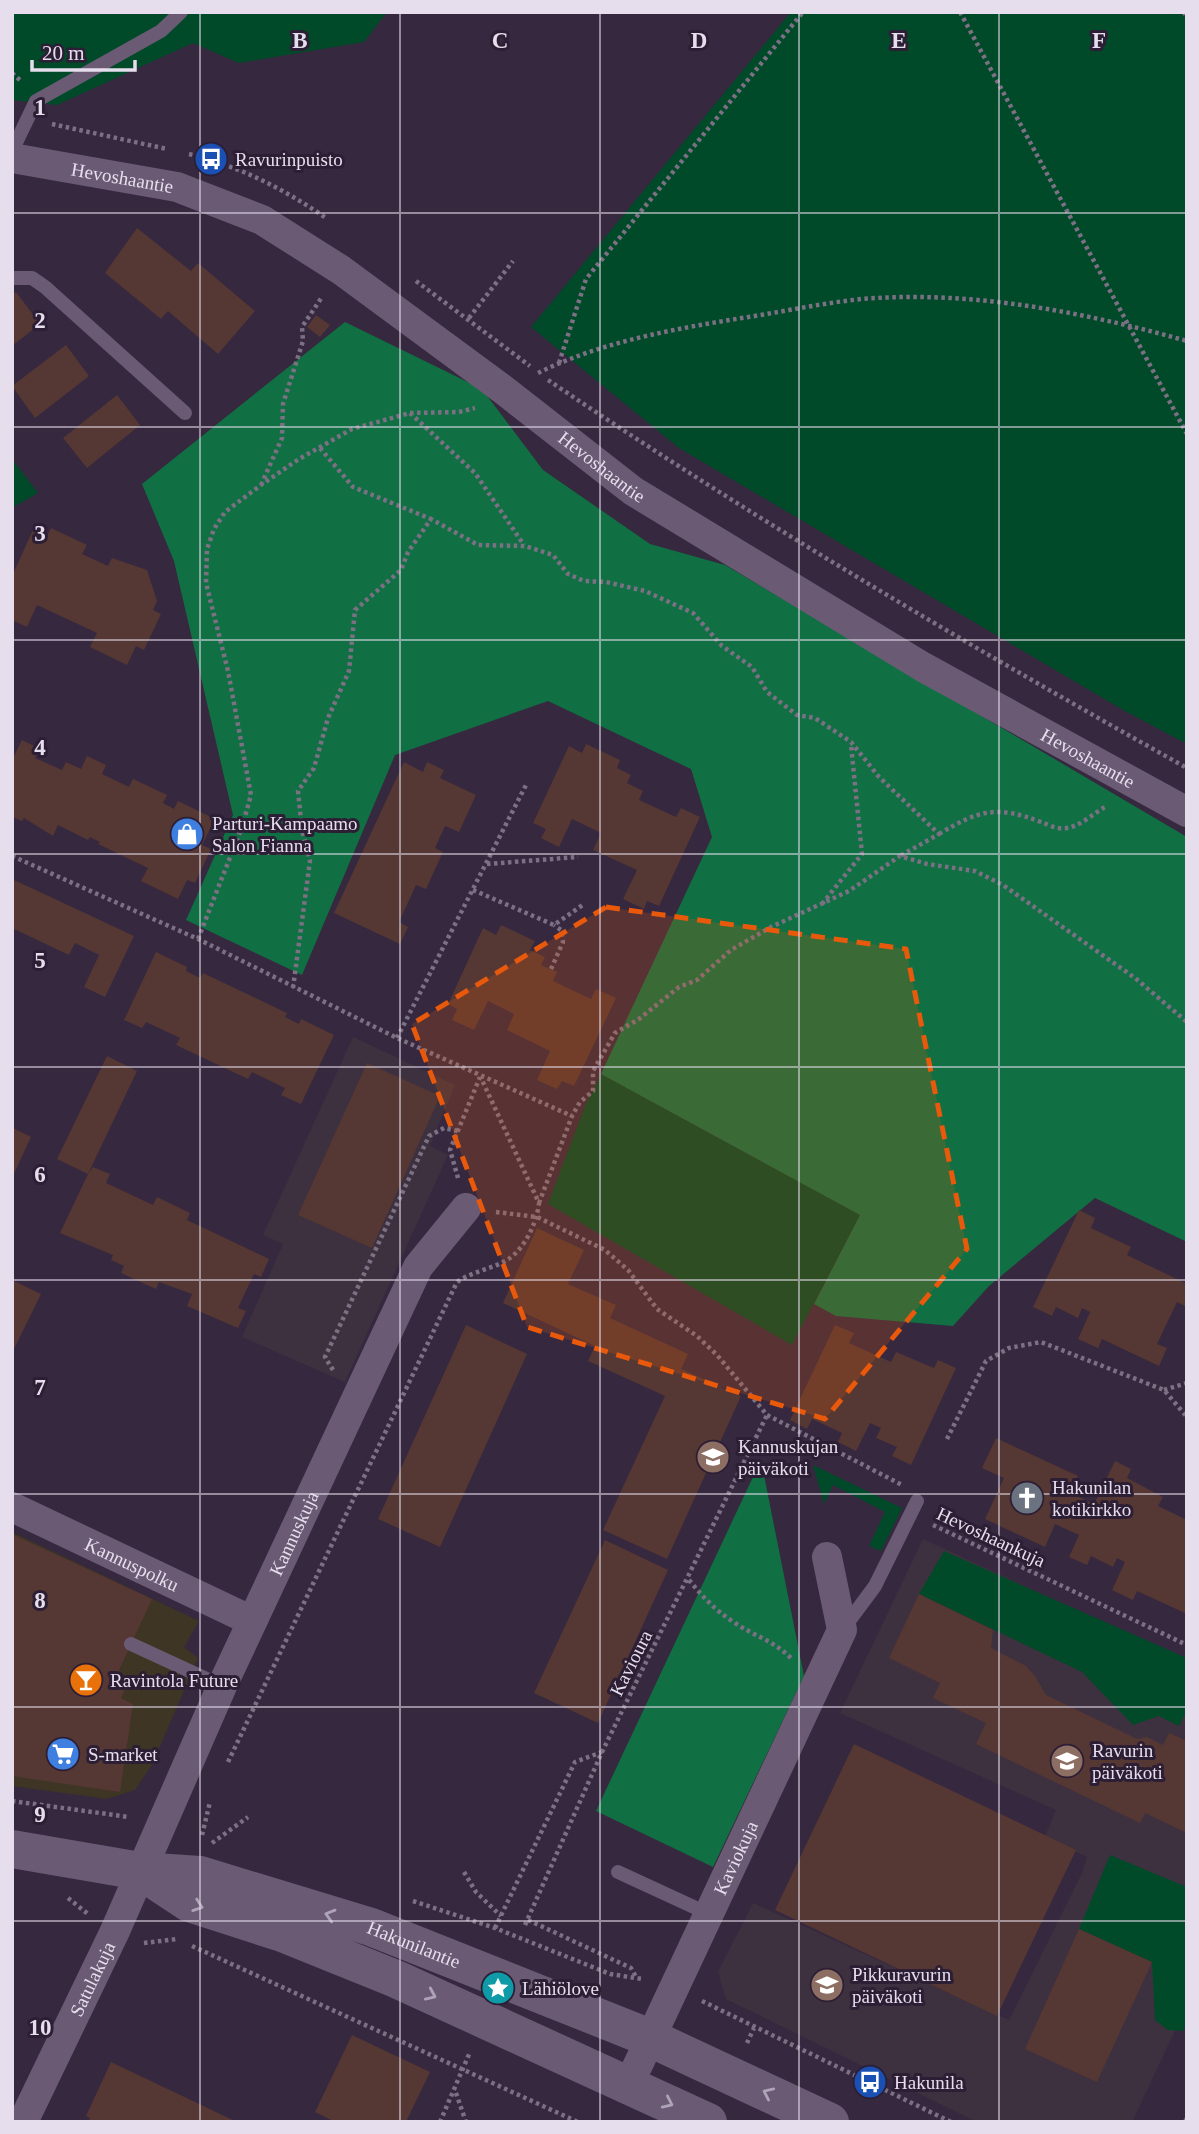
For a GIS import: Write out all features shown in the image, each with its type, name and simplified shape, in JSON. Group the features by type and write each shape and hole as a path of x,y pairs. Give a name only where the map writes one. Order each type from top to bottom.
{"main road":[{"name":"Hakunilantie","path":"12,1849 140,1871 200,1875 371,1927 650,2038 830,2122"},
{"name":"Hakunilantie","path":"140,1871 189,1903 282,1933 369,1967 708,2122"}],"street":[{"name":"Hevoshaantie","path":"12,158 177,187 262,220 341,270 505,391 633,491 923,667 1187,812"},
{"name":"Kannuskuja","path":"140,1871 252,1620 418,1267 466,1208"},
{"name":"Kannuspolku","path":"12,1507 252,1620"},
{"path":"827,1557 842,1630"},
{"name":"Kaviokuja","path":"629,2084 842,1630"},
{"name":"Satulakuja","path":"23,2122 115,1931 140,1871"}],"lane":[{"path":"12,151 36,101 161,31 181,12"},
{"path":"12,278 32,278 46,287 186,413"},
{"name":"Kaviokuja","path":"842,1630 875,1586 917,1501"},
{"path":"131,1644 222,1686"},
{"path":"618,1872 709,1914"}],"path":[{"path":"559,363 586,279 803,12"},
{"path":"960,12 1125,324 1187,434"},
{"path":"27,118 211,159 285,190 331,222"},
{"path":"469,318 513,261"},
{"path":"261,485 282,438 283,404 303,341 302,327 341,270"},
{"path":"411,278 469,318 538,373 762,521 987,657 1187,768"},
{"path":"538,373 559,363 632,339 696,325 861,300 905,298 984,301 1125,324 1187,341"},
{"path":"198,939 242,827 251,795 228,671 206,583 207,549 214,528 225,512 261,485 352,429 410,413 459,412 483,406"},
{"path":"410,413 475,473 525,546"},
{"path":"320,448 353,487 431,519 478,545 525,546 553,555 568,574 584,581 606,582 645,591 693,613 722,646 752,667 767,692 797,715 815,718 851,742 879,776 939,834"},
{"path":"293,988 310,861 302,830 298,791 314,768 328,718 349,671 355,610 401,570 408,552 431,519"},
{"path":"820,907 862,854 851,742"},
{"path":"397,1038 526,785"},
{"path":"227,1764 457,1282 470,1273 507,1261 518,1251 537,1217 538,1203 572,1116 580,1101 593,1091 593,1071 615,1033 639,1019 679,987 696,980 731,950 771,927 820,907 849,891 900,856 963,820 996,809 1014,812 1059,829 1068,828 1105,807"},
{"path":"12,856 198,939 293,988 480,1077 572,1116"},
{"path":"486,864 578,856"},
{"path":"900,856 975,872 1003,885 1135,978 1187,1022"},
{"path":"473,890 561,930 563,942 551,969"},
{"path":"554,925 584,904"},
{"path":"480,1077 538,1203"},
{"path":"480,1077 450,1150 466,1208 537,1217 605,1250 619,1261 657,1309 696,1336 717,1355 766,1415"},
{"path":"947,1439 986,1361 1009,1348 1041,1342 1164,1390 1187,1417"},
{"path":"1164,1390 1187,1383"},
{"name":"Hevoshaankuja","path":"766,1415 907,1488 917,1501 922,1520 1187,1645"},
{"name":"Kavioura","path":"636,1978 631,1968 527,1922 602,1752 689,1580 766,1415"},
{"path":"689,1580 712,1607 735,1623 773,1642 793,1660 814,1691"},
{"path":"495,1928 575,1762 602,1752"},
{"path":"202,1835 210,1800"},
{"path":"12,1801 91,1813"},
{"path":"213,1839 248,1817"},
{"path":"464,1872 476,1892 501,1916"},
{"path":"62,1896 75,1901 95,1920 138,1944 176,1938 578,2122"},
{"path":"440,2122 456,2092 473,2046"},
{"path":"456,2092 466,2122"}],"highlighted area":[{"path":"606,907 906,949 967,1249 825,1419 527,1327 412,1024"}],"shaded area":[{"path":"353,1037 455,1085 430,1146 448,1155 345,1382 242,1337 283,1244 263,1235"},
{"path":"12,1532 199,1621 184,1647 198,1658 152,1765 135,1790 107,1799 12,1786"},
{"path":"923,1539 1187,1661 1187,2005 1132,2122 977,2122 726,1999 718,1972 753,1903 1009,2020 1082,1873 1087,1857 1045,1836 1056,1810 840,1713"}],"green space":[{"path":"12,12 387,12 364,42 239,63 193,43 57,105 12,100"},
{"path":"791,12 1180,12 1187,19 1187,744 1123,710 679,448 531,327"},
{"path":"345,322 482,389 543,470 650,544 725,565 1187,837 1187,1242 1095,1198 989,1286 953,1326 836,1316 814,1304 860,1215 601,1074 712,837 691,769 548,701 395,755 302,975 186,920 233,815 174,561 142,484"},
{"path":"12,459 38,493 12,508"},
{"path":"601,1074 860,1215 792,1345 548,1204 585,1106"},
{"path":"761,1460 804,1676 713,1867 596,1811"},
{"path":"813,1465 902,1508 881,1551 869,1546 885,1512 833,1485 824,1504"},
{"path":"944,1551 1187,1658 1187,1710 1179,1726 1159,1716 1133,1725 1082,1672 919,1594"},
{"path":"1110,1855 1187,1887 1187,2023 1183,2031 1168,2030 1155,2020 1152,1962 1079,1929"}],"building":[{"path":"137,228 191,271 198,263 255,311 218,354 168,311 161,319 105,273"},
{"path":"16,292 40,324 12,346 12,295"},
{"path":"316,315 330,325 320,337 307,327"},
{"path":"66,345 89,376 35,418 12,386"},
{"path":"117,395 140,425 87,468 63,438"},
{"path":"51,528 87,545 82,554 108,566 112,558 147,570 157,601 153,610 161,614 144,650 136,646 127,665 90,647 97,633 37,605 27,627 12,620 12,576 33,530 47,536"},
{"path":"22,740 40,749 35,758 62,770 66,762 81,769 87,756 106,765 102,774 129,787 133,779 167,795 163,803 174,809 178,801 215,819 202,845 211,849 195,883 187,880 178,899 141,881 148,868 98,844 100,842 90,837 88,840 58,825 53,836 24,818 22,821 12,817 12,760"},
{"path":"586,744 620,760 617,768 631,775 627,783 643,791 639,800 676,817 681,808 700,817 659,906 647,901 644,909 623,899 637,870 593,850 601,833 572,819 559,847 541,838 546,829 533,823 569,746 582,753"},
{"path":"404,762 423,772 427,762 444,770 440,778 476,795 459,832 445,826 435,848 443,852 426,889 416,885 399,922 408,927 400,944 334,913"},
{"path":"12,879 134,936 105,997 84,987 99,955 75,943 69,955 12,928"},
{"path":"501,925 535,941 530,950 545,957 541,965 557,972 553,981 591,999 596,989 616,998 574,1086 562,1081 557,1089 537,1080 550,1051 507,1030 514,1014 488,1001 474,1030 452,1020 457,1009 448,1004 483,928 496,935"},
{"path":"156,952 187,967 186,971 200,978 203,973 287,1013 285,1017 299,1024 301,1019 334,1035 301,1104 281,1095 285,1088 252,1072 248,1079 176,1045 180,1038 146,1022 142,1028 124,1020"},
{"path":"107,1056 137,1071 88,1174 57,1159"},
{"path":"367,1063 440,1096 372,1248 298,1215"},
{"path":"13,1128 31,1137 12,1178 12,1130"},
{"path":"93,1167 110,1174 106,1183 153,1205 157,1197 190,1213 187,1220 269,1259 261,1277 254,1274 238,1308 246,1311 238,1328 187,1306 192,1294 159,1282 156,1289 121,1273 124,1266 111,1260 113,1255 60,1233"},
{"path":"1079,1210 1095,1218 1091,1228 1131,1247 1127,1255 1187,1284 1187,1307 1177,1302 1157,1344 1167,1348 1159,1366 1102,1339 1098,1348 1078,1339 1090,1312 1082,1308 1078,1318 1056,1307 1052,1316 1033,1307"},
{"path":"537,1228 584,1250 568,1284 616,1305 610,1318 688,1354 681,1369 741,1396 667,1559 603,1530 665,1396 588,1361 595,1346 503,1303"},
{"path":"12,1280 41,1294 12,1353"},
{"path":"466,1325 527,1354 440,1547 378,1519"},
{"path":"835,1325 854,1333 849,1343 891,1362 896,1352 934,1368 938,1360 956,1368 911,1465 892,1456 897,1447 876,1438 881,1428 870,1423 856,1451 838,1442 842,1433 812,1419 807,1429 790,1420"},
{"path":"996,1438 1078,1476 1070,1493 1094,1504 1115,1461 1131,1469 1127,1478 1163,1497 1158,1506 1187,1520 1187,1614 1137,1591 1133,1600 1112,1590 1125,1562 1117,1558 1113,1567 1091,1556 1087,1565 1069,1557 1079,1535 1055,1524 1045,1547 985,1519 1004,1478 982,1468"},
{"path":"12,1534 152,1599 115,1679 127,1685 121,1698 133,1704 120,1792 12,1776"},
{"path":"605,1540 668,1570 598,1723 534,1693"},
{"path":"919,1594 993,1630 991,1648 1026,1666 1046,1695 1137,1739 1147,1737 1163,1745 1169,1733 1187,1741 1187,1833 1145,1813 1140,1823 976,1744 986,1723 933,1698 940,1683 889,1658"},
{"path":"854,1744 1076,1850 997,2016 775,1910"},
{"path":"1079,1929 1152,1962 1097,2082 1025,2049"},
{"path":"352,2035 430,2072 406,2122 335,2122 315,2112"},
{"path":"111,2062 237,2122 87,2122 90,2118 86,2116"}],"place":[{"name":"Ravurinpuisto","path":"211,159"},
{"name":"Parturi-Kampaamo Salon Fianna","path":"187,834"},
{"name":"Kannuskujan päiväkoti","path":"713,1457"},
{"name":"Hakunilan kotikirkko","path":"1027,1498"},
{"name":"Ravintola Future","path":"86,1680"},
{"name":"S-market","path":"63,1754"},
{"name":"Ravurin päiväkoti","path":"1067,1761"},
{"name":"Pikkuravurin päiväkoti","path":"827,1985"},
{"name":"Lähiölove","path":"498,1988"},
{"name":"Hakunila","path":"870,2082"}]}
